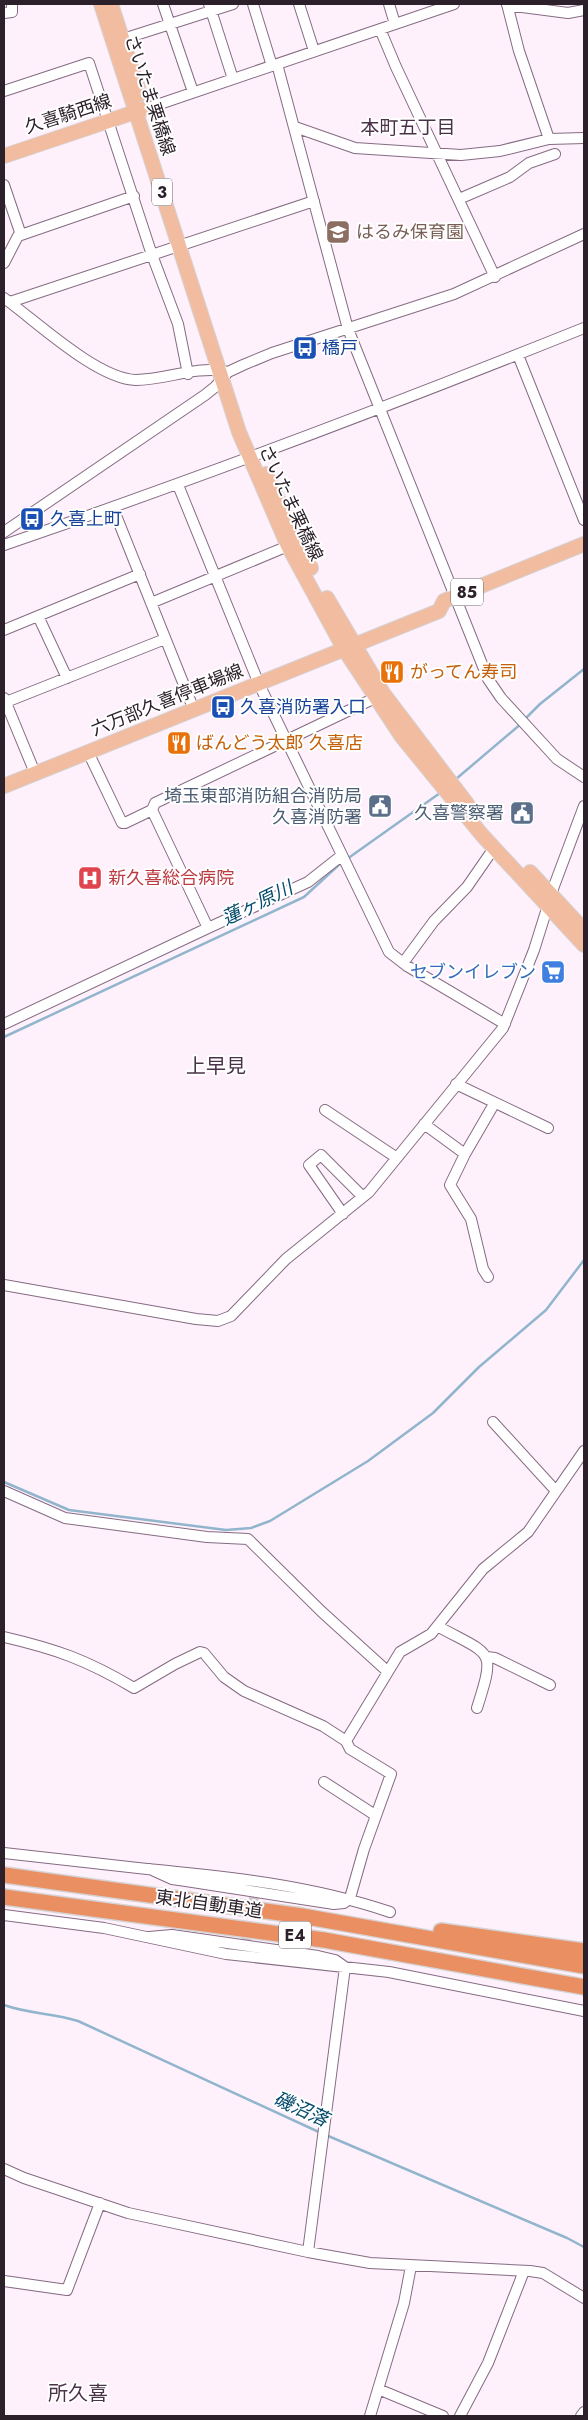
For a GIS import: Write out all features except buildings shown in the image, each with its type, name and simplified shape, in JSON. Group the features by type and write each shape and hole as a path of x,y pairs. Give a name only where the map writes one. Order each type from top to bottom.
{"highway":[{"name":"東北自動車道","path":"4,1875 374,1928 584,1966"},
{"name":"東北自動車道","path":"4,1897 324,1940 584,1987"},
{"path":"374,1928 451,1931 584,1952"}],"main road":[{"name":"さいたま栗橋線","path":"101,4 140,110 223,374 288,546 349,647 445,777 550,901 584,945"},
{"name":"さいたま栗橋線","path":"111,4 123,39 140,110"},
{"name":"久喜騎西線","path":"4,156 140,110"},
{"name":"さいたま栗橋線","path":"254,456 375,698 437,782 494,848 584,930"},
{"name":"85","path":"349,647 439,611 444,602 454,597 584,544"},
{"name":"六万部久喜停車場線","path":"4,786 349,647"}],"street":[{"path":"4,13 12,12 12,4"},
{"path":"164,4 194,92"},
{"path":"123,39 170,24 210,7 233,4"},
{"path":"253,4 296,127 348,329 488,679 557,759 584,777"},
{"path":"300,4 314,51"},
{"path":"389,4 395,24"},
{"path":"140,110 454,4"},
{"path":"549,139 519,51 507,5 568,13 584,10"},
{"path":"210,7 233,79"},
{"path":"380,29 495,277"},
{"path":"4,91 89,63 152,255 178,324 188,374"},
{"path":"296,127 355,148 461,155 500,151 549,139 584,138"},
{"path":"459,199 510,177 529,163 554,154"},
{"path":"4,185 21,235"},
{"path":"4,263 21,235 134,196"},
{"path":"7,300 184,245 314,201"},
{"path":"4,532 205,395 223,374 272,353 454,294 495,277 584,234"},
{"path":"7,300 61,342 108,373 134,380 188,374 211,369 223,374"},
{"path":"4,545 178,485 380,410 584,328"},
{"path":"518,354 584,520"},
{"path":"178,485 259,684 388,952 403,963 505,1024"},
{"path":"113,508 194,710"},
{"path":"151,603 288,546"},
{"path":"4,630 140,574"},
{"path":"38,616 67,678"},
{"path":"35,773 5,700 67,678 165,638"},
{"path":"88,752 122,823 125,823 152,810 155,803 375,698"},
{"path":"4,1285 218,1321 231,1316 286,1259 363,1197 397,1158 505,1024 584,806"},
{"path":"152,810 208,928"},
{"path":"403,963 434,921 467,887 494,848"},
{"path":"4,1024 308,882 343,860"},
{"path":"456,1084 494,1104 548,1128"},
{"path":"488,1277 483,1270 471,1219 450,1185 465,1154 494,1104"},
{"path":"325,1110 397,1158"},
{"path":"424,1124 465,1154"},
{"path":"343,1214 309,1165 321,1155 363,1197"},
{"path":"492,1422 556,1491"},
{"path":"346,1742 387,1671 403,1649 424,1639 439,1627 483,1570 528,1532 584,1451"},
{"path":"4,1491 65,1518 207,1537 248,1539 322,1612 387,1671"},
{"path":"439,1627 478,1648 487,1657 489,1664 488,1674 477,1708"},
{"path":"4,1637 69,1654 105,1671 134,1688 200,1652 204,1654 224,1677 244,1691 323,1726 346,1742 350,1749 391,1774 376,1814 350,1898"},
{"path":"487,1657 495,1658 550,1684"},
{"path":"324,1782 376,1814"},
{"path":"4,1853 214,1874 350,1898 390,1912"},
{"path":"4,1915 57,1921 226,1954 399,1974 584,2011"},
{"path":"308,2252 325,2135 345,1967"},
{"path":"4,2169 24,2178 128,2213 308,2252 370,2263 524,2271 543,2274 584,2298"},
{"path":"4,2281 67,2290 100,2203"},
{"path":"370,2416 404,2304 411,2266"},
{"path":"460,2416 488,2363 524,2271"},
{"path":"378,2389 443,2416"},
{"path":"581,2416 584,2412"}],"waterway":[{"name":"蓮ヶ原川","path":"525,719 540,704 584,669"},
{"name":"蓮ヶ原川","path":"456,779 522,723"},
{"name":"蓮ヶ原川","path":"347,859 440,793"},
{"name":"蓮ヶ原川","path":"4,1037 304,897 342,862"},
{"path":"4,1482 69,1510 226,1530 251,1528 270,1521 368,1461 433,1413 479,1367 546,1310 584,1260"},
{"name":"磯沼落","path":"4,2005 78,2021 321,2133"},
{"name":"磯沼落","path":"326,2135 584,2247"}],"tunnel":[{"path":"245,1946 255,1892"}],"place":[{"name":"はるみ保育園","path":"338,232"},
{"name":"橋戸","path":"305,348"},
{"name":"久喜上町","path":"32,519"},
{"name":"がってん寿司","path":"392,672"},
{"name":"久喜消防署入口","path":"223,707"},
{"name":"ばんどう太郎 久喜店","path":"179,743"},
{"name":"埼玉東部消防組合消防局 久喜消防署","path":"380,806"},
{"name":"久喜警察署","path":"522,813"},
{"name":"新久喜総合病院","path":"90,878"},
{"name":"セブンイレブン","path":"553,972"}],"district":[{"name":"本町五丁目","path":"408,127"},
{"name":"上早見","path":"216,1066"},
{"name":"所久喜","path":"78,2393"}]}
